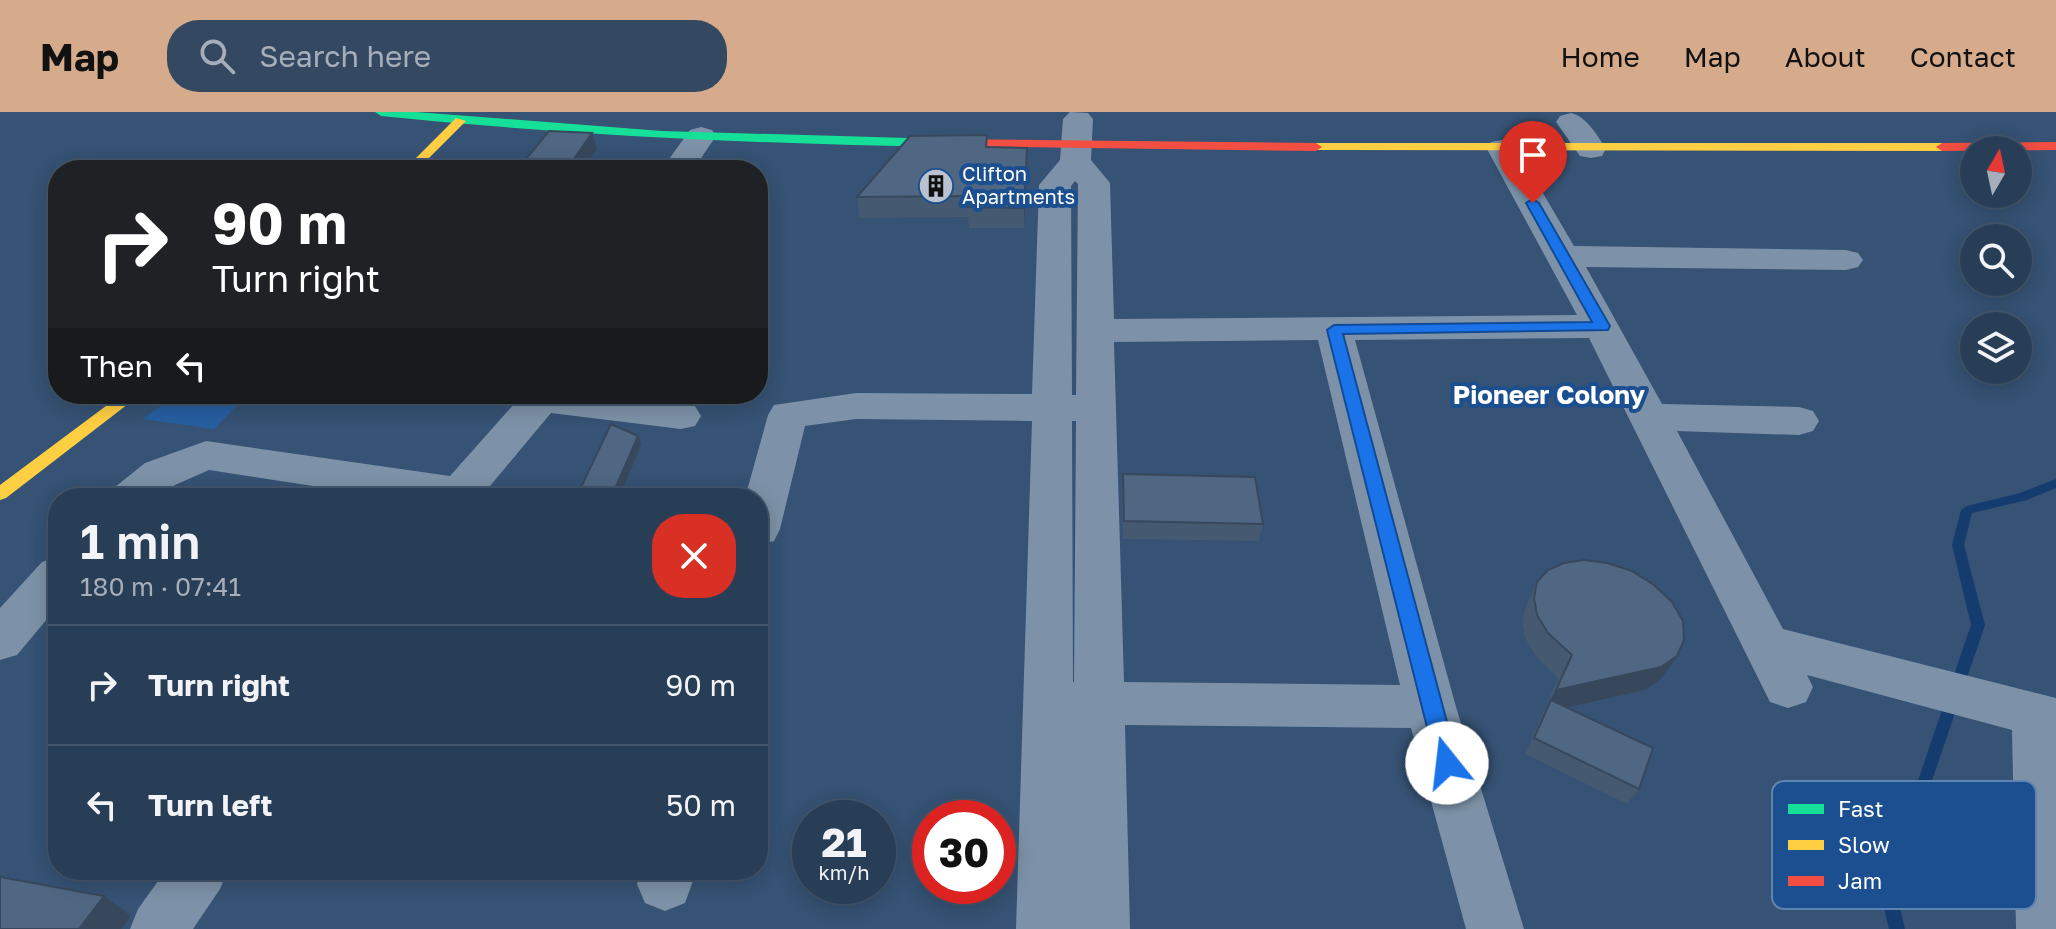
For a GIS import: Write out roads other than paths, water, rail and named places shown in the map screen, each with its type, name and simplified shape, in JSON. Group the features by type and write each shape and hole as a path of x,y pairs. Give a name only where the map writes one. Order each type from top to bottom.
{"street":[{"path":"381,112 460,121 701,136 924,143 1077,132 1502,149 1596,136 2056,146"},
{"path":"420,160 460,121"},
{"path":"1564,122 1596,136"},
{"path":"1073,408 1094,331 1094,183 1077,132"},
{"path":"1045,929 1072,703 1073,408 1055,185 1077,132"},
{"path":"684,160 701,136"},
{"path":"1502,149 1602,326 1778,666 1916,683 2028,712 2033,781"},
{"path":"1563,256 1846,260"},
{"path":"1094,331 1602,326"},
{"path":"1334,330 1431,707 1495,929"},
{"path":"0,494 120,404"},
{"path":"465,488 537,404"},
{"path":"599,404 681,416"},
{"path":"768,491 788,415 856,406 1073,408"},
{"path":"1648,417 1799,421"},
{"path":"142,488 160,474 206,455 409,488"},
{"path":"0,641 48,586"},
{"path":"1072,703 1431,707"},
{"path":"1072,703 1101,929"},
{"path":"2036,814 2045,929"},
{"path":"159,929 193,880"}],"waterway":[{"path":"1925,781 1978,625 1958,545 1967,510 2023,497 2056,483"},
{"path":"1892,909 1897,929"}],"place":[{"name":"Clifton Apartments","path":"936,186"}],"district":[{"name":"Pioneer Colony","path":"1549,395"}]}
